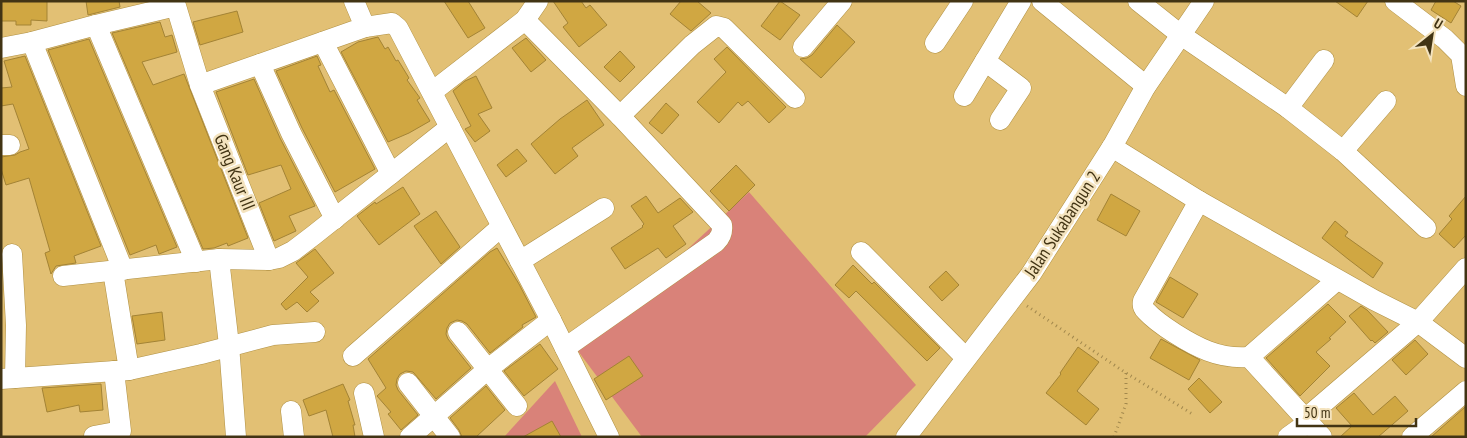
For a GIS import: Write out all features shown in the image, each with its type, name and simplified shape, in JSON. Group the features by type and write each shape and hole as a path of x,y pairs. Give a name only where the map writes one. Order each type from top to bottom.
{"street":[{"path":"354,1 365,27"},
{"path":"432,92 526,20 538,1"},
{"path":"803,47 842,1"},
{"path":"935,43 963,1"},
{"path":"964,96 1021,1"},
{"path":"1042,1 1146,86"},
{"path":"1138,1 1181,35 1288,108 1343,151 1426,228"},
{"name":"Jalan Sukabangun 2","path":"906,437 1031,274 1112,146 1146,86 1204,1"},
{"path":"1395,1 1445,39 1460,55 1466,86"},
{"path":"1,48 32,42 175,4"},
{"name":"Gang Kaur III","path":"175,4 200,85 269,260"},
{"path":"526,20 620,116 722,225 721,236 716,242 565,348"},
{"path":"200,85 365,27 392,23 396,25 551,320 609,437"},
{"path":"96,25 196,262"},
{"path":"620,116 692,45 716,26 724,28 795,98"},
{"path":"32,42 118,270 121,431 94,436"},
{"path":"323,42 390,174"},
{"path":"1288,108 1324,60"},
{"path":"985,61 1021,88 1000,120"},
{"path":"260,64 291,133 335,219"},
{"path":"1343,151 1386,101"},
{"path":"64,276 219,259 269,260 280,258 293,251 335,219 450,127"},
{"path":"1112,146 1199,201 1338,280 1418,322 1466,358"},
{"path":"1199,201 1143,301 1142,306 1145,311 1170,330 1206,350 1231,356 1249,357 1338,280"},
{"path":"520,261 604,208"},
{"path":"353,356 501,227"},
{"path":"861,252 966,358"},
{"path":"12,254 16,325 8,378 121,371 201,354 272,335 314,332"},
{"path":"219,259 229,345 236,437"},
{"path":"1288,437 1418,322 1466,268"},
{"path":"410,437 488,369 551,320"},
{"path":"458,332 517,406"},
{"path":"1249,357 1322,437"},
{"path":"408,382 450,437"},
{"path":"1412,437 1466,391"},
{"path":"364,393 374,437"},
{"path":"291,411 294,437"}],"path":[{"path":"1014,296 1126,373 1194,415"},
{"path":"1114,437 1126,404 1126,373"}],"shaded area":[{"path":"749,192 916,385 865,437 642,437 578,351"},
{"path":"555,381 582,437 504,437"}],"building":[{"path":"1,1 47,1 47,21 31,20 31,25 16,25 16,21 1,21"},
{"path":"86,1 119,1 120,7 88,15"},
{"path":"444,1 468,1 485,28 468,38"},
{"path":"553,1 581,1 586,8 590,5 607,25 579,47 563,27 568,23"},
{"path":"681,1 697,1 711,13 691,31 670,14"},
{"path":"780,1 800,15 780,40 761,26"},
{"path":"1335,1 1368,1 1357,17"},
{"path":"1436,1 1453,1 1461,6 1451,23 1431,10"},
{"path":"237,11 243,32 200,45 193,22"},
{"path":"160,22 165,37 172,35 177,52 142,62 153,85 184,74 248,238 228,246 227,243 214,248 203,249 112,33"},
{"path":"837,25 855,42 821,78 800,59 812,55"},
{"path":"378,37 385,49 388,47 396,61 398,60 409,78 407,80 420,98 417,100 430,121 388,142 341,52 358,42"},
{"path":"526,38 546,60 531,72 512,48"},
{"path":"89,39 177,247 159,254 156,245 130,255 48,50"},
{"path":"727,47 786,107 769,123 748,101 742,106 738,102 719,123 697,102 726,72 714,59"},
{"path":"620,51 635,67 620,82 604,67"},
{"path":"25,56 101,246 74,256 76,263 56,266 51,274 45,253 50,251 29,178 6,185 1,169 1,157 15,155 29,149 13,104 1,106 1,88 12,87 4,61"},
{"path":"317,56 321,65 318,66 330,92 334,90 375,169 335,192 302,128 276,71"},
{"path":"476,76 492,108 478,114 490,131 475,142 465,129 471,126 453,91 465,81"},
{"path":"254,79 280,138 315,206 289,216 296,231 274,241 259,203 291,189 281,165 248,175 216,92"},
{"path":"587,100 604,125 572,148 578,156 555,174 531,144 560,119"},
{"path":"666,103 679,115 662,134 649,123"},
{"path":"517,149 527,161 506,177 497,165"},
{"path":"736,165 755,185 729,211 710,191"},
{"path":"403,187 420,214 379,245 357,216 375,202 376,204"},
{"path":"1111,194 1140,211 1126,236 1097,220"},
{"path":"646,196 658,213 680,198 693,212 673,226 686,244 666,258 658,248 625,269 611,248 643,227 644,224 631,206"},
{"path":"1466,196 1466,235 1454,248 1439,234 1452,219 1449,216"},
{"path":"436,211 460,247 441,264 414,226"},
{"path":"1335,221 1348,232 1345,236 1383,263 1373,278 1322,238"},
{"path":"497,248 536,317 522,325 523,327 490,353 467,324 457,320 450,323 446,334 448,339 471,368 436,399 413,372 406,371 400,374 396,385 398,390 418,415 401,430 388,414 391,412 377,396 386,388 368,359 490,252"},
{"path":"315,249 334,273 310,292 319,301 307,312 297,302 286,310 281,304 308,277 296,263"},
{"path":"853,265 872,284 874,282 940,348 927,361 856,291 849,298 835,285"},
{"path":"946,271 959,285 942,301 929,287"},
{"path":"1170,277 1198,294 1183,318 1156,302"},
{"path":"1328,304 1346,322 1316,352 1330,366 1300,396 1266,358"},
{"path":"1361,306 1388,332 1375,343 1349,316"},
{"path":"162,312 165,340 137,344 132,316"},
{"path":"1161,339 1200,360 1189,380 1150,358"},
{"path":"1415,340 1428,354 1406,375 1392,360"},
{"path":"540,344 558,369 524,396 504,371"},
{"path":"1078,347 1099,362 1077,391 1099,409 1086,425 1046,393"},
{"path":"629,356 643,376 606,400 594,379"},
{"path":"1199,378 1222,402 1210,413 1188,389"},
{"path":"101,384 103,410 80,412 79,405 47,412 42,388"},
{"path":"343,384 350,400 348,401 355,425 353,425 355,437 333,437 326,410 309,416 303,400"},
{"path":"486,386 505,410 476,437 462,437 450,418"},
{"path":"1354,393 1373,415 1395,396 1408,411 1378,437 1340,437 1352,426 1336,408"},
{"path":"1465,407 1466,437 1431,437"},
{"path":"552,421 561,437 523,437"}]}
